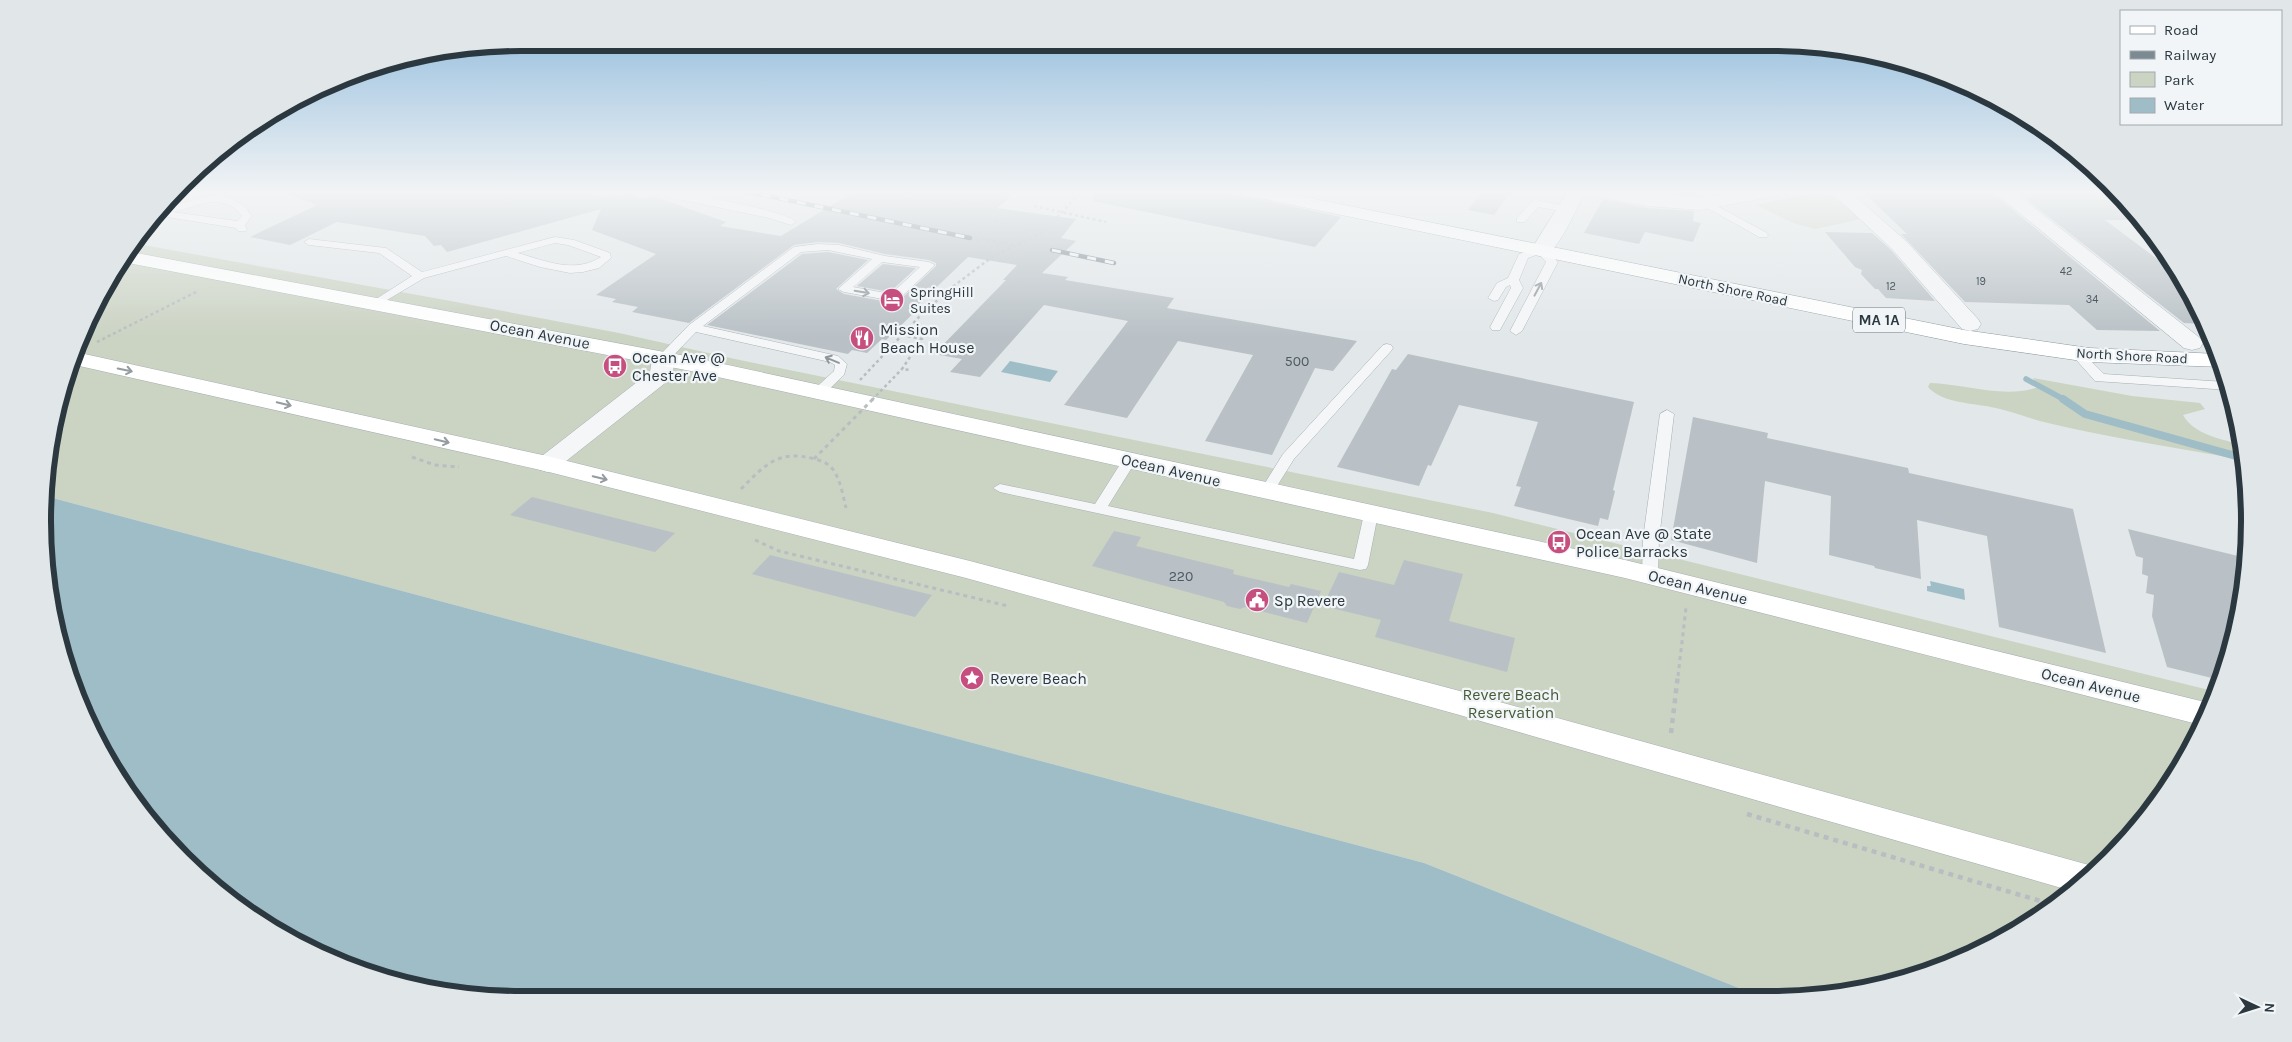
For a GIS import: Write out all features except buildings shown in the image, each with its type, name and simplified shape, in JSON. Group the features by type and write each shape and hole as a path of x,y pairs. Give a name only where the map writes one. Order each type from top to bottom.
{"main road":[{"name":"North Shore Road","path":"1516,240 1970,324 2101,340 2206,343"},
{"name":"North Shore Road","path":"1521,240 1964,337 2076,353 2212,361"},
{"name":"Ocean Avenue","path":"132,258 664,359 817,392 1650,575 2200,712"},
{"path":"87,351 547,464 1062,595 1456,702 2077,877"}],"street":[{"path":"1545,245 1548,240"},
{"path":"1893,240 1970,324"},
{"path":"2063,240 2192,343"},
{"path":"547,464 661,375 664,359"}],"lane":[{"path":"377,303 420,276 506,253 556,240 562,240 606,255 606,258 591,268 569,270 506,253"},
{"path":"309,242 382,250 420,276"},
{"path":"1494,298 1501,285 1513,280 1523,256 1545,245 1552,262 1516,331"},
{"path":"664,359 693,328 798,248 811,246 832,248 880,258 929,265 894,298 844,289 880,258"},
{"path":"1496,327 1517,288 1513,280"},
{"path":"693,328 834,359 841,364 840,372 817,392"},
{"path":"1266,491 1288,457 1387,348"},
{"path":"2076,353 2100,378 2221,386"},
{"path":"1650,575 1651,539 1667,414"},
{"path":"1098,509 1129,461"},
{"path":"1000,488 1360,565 1371,514"}],"path":[{"path":"988,240 1017,246"},
{"path":"842,399 938,298 979,266 1029,240"},
{"path":"87,351 206,287"},
{"path":"814,459 902,369 922,339 902,334"},
{"path":"902,369 911,370"},
{"path":"404,455 424,464 443,468 462,467"},
{"path":"741,489 757,471 776,458 802,455 828,464 834,471 846,508"},
{"path":"746,536 779,551 1011,607"},
{"path":"1671,734 1686,607 1677,605"}],"green space":[{"name":"Revere Beach Reservation","path":"141,245 619,333 735,359 1493,513 2209,690 2192,729 2162,782 2124,831 2081,874 2032,912 1979,942 1922,966 1863,982 1802,990 1746,991 1424,863 52,498 60,429 76,370 87,341 114,286"},
{"path":"2033,378 2132,396 2200,403 2205,409 2183,415 2188,422 2201,432 2234,443 2237,459 2048,423 1996,408 1951,400 1934,393 1928,387 1930,383 2012,392 2039,387"}],"water":[{"path":"1010,361 1058,371 1050,382 1001,372"},
{"path":"52,498 1424,863 1746,991 521,991 460,987 399,975 341,955 286,928 260,912 211,874 168,831 148,807 114,756 87,701 76,672 60,613 55,582 52,552"},
{"path":"1930,581 1964,589 1965,600 1927,591 1927,586 1931,586"}],"waterway":[{"path":"2026,379 2065,400"},
{"path":"2063,399 2085,414 2236,456"}],"railway":[{"path":"1052,250 1114,263"}],"place":[{"name":"SpringHill Suites","path":"892,300"},
{"name":"Mission Beach House","path":"862,338"},
{"name":"Ocean Ave @ Chester Ave","path":"615,366"},
{"name":"Ocean Ave @ State Police Barracks","path":"1559,542"},
{"name":"Sp Revere","path":"1257,600"},
{"name":"Revere Beach","path":"972,678"}]}
